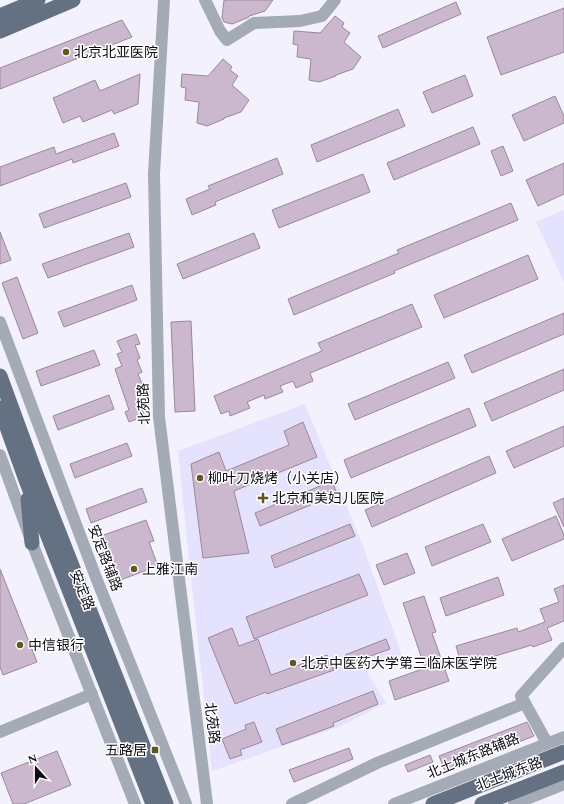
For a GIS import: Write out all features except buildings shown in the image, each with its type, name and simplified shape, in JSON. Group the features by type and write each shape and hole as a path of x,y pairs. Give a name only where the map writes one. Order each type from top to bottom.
{"main road":[{"path":"0,31 73,0"},
{"path":"0,16 28,2"},
{"name":"安定路","path":"0,376 37,477 166,804"},
{"name":"安定路","path":"0,408 26,480 153,804"},
{"path":"26,480 32,543"},
{"name":"北土城东路","path":"432,804 564,752"},
{"name":"北土城东路","path":"482,804 564,772"}],"street":[{"name":"北苑路","path":"164,0 154,174 159,417 207,804"},
{"path":"206,0 220,31 226,40 254,23 300,21 322,16 336,0"},
{"name":"安定路辅路","path":"0,322 95,575 186,804"},
{"path":"1,459 32,543"},
{"name":"安定路","path":"32,543 135,804"},
{"path":"547,743 521,696 564,648"},
{"path":"0,732 92,694"},
{"path":"292,804 378,763 525,703"},
{"name":"北土城东路辅路","path":"394,804 564,736"},
{"path":"514,804 564,784"}],"shaded area":[{"path":"564,210 564,282 536,222"},
{"path":"305,404 363,546 402,655 367,672 386,703 341,726 212,771 178,451"}],"place":[{"name":"北京北亚医院","path":"66,52"},
{"name":"柳叶刀烧烤（小关店）","path":"200,478"},
{"name":"北京和美妇儿医院","path":"263,498"},
{"name":"上雅江南","path":"134,569"},
{"name":"中信银行","path":"20,645"},
{"name":"北京中医药大学第三临床医学院","path":"293,663"},
{"name":"五路居","path":"155,750"}]}
